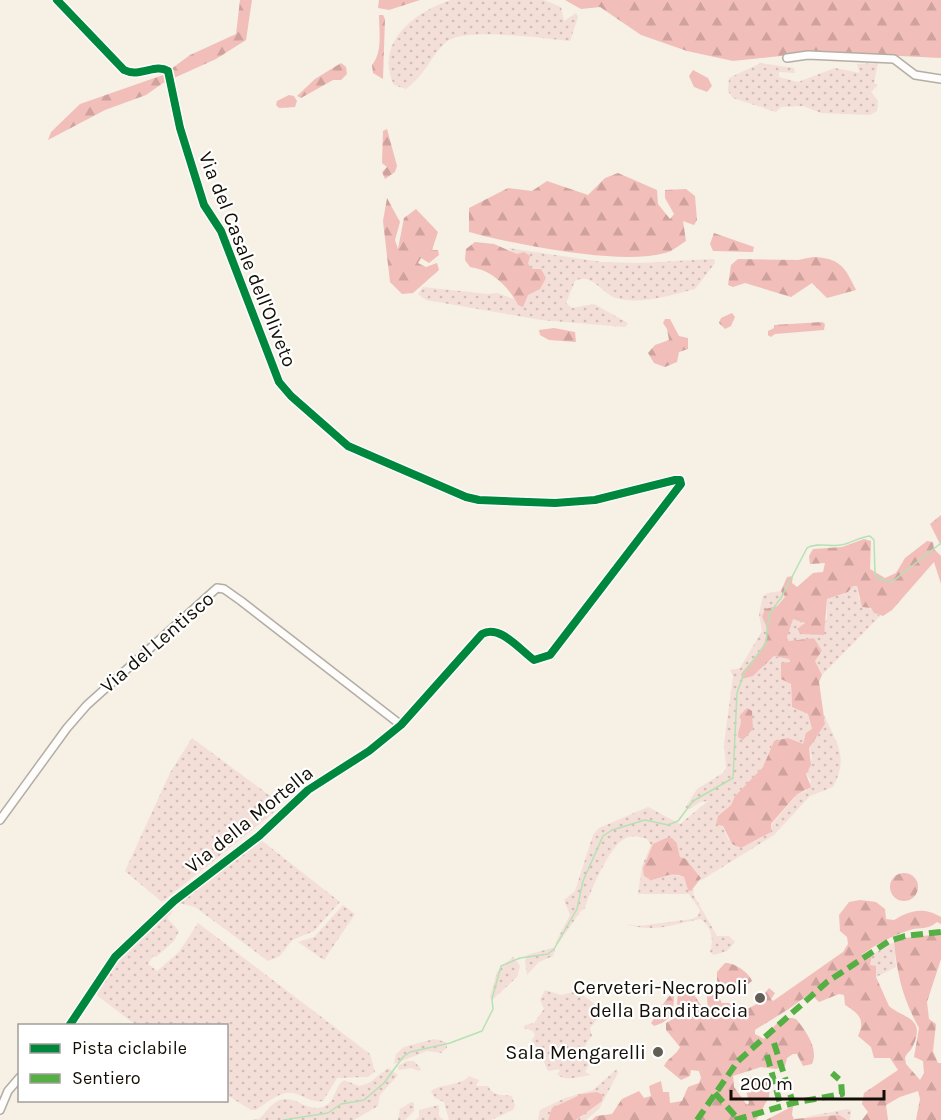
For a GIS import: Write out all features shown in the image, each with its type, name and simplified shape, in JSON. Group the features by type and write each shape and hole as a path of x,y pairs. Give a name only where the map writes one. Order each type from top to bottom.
{"street":[{"name":"Via del Casale dell'Oliveto","path":"57,0 124,70 138,74 162,68 168,71 180,128 204,205 221,231 279,382 291,396 348,446 414,476 480,500 555,503 594,500 681,480"},
{"path":"787,58 808,55 894,59 915,75 941,79"},
{"name":"Via della Mortella","path":"70,1024 115,957 174,902 259,836 308,790 369,751 401,725 488,631 497,632 534,660 550,655 681,484 681,480"},
{"name":"Via del Lentisco","path":"0,820 70,724 87,705 217,588 241,601 401,725"},
{"path":"0,1110 8,1091 18,1079"}],"shaded area":[{"path":"451,0 544,0 561,7 564,21 576,13 578,17 570,41 486,34 454,38 445,43 419,77 406,89 394,85 389,70 389,56 393,43 401,31 424,12"},
{"path":"761,63 794,68 795,73 779,72 779,77 798,82 835,68 860,73 857,64 878,63 874,83 878,85 871,92 878,101 877,111 870,115 821,113 803,106 781,107 776,112 733,98 728,91 729,78"},
{"path":"508,248 602,262 639,263 714,259 715,263 695,289 645,300 616,298 591,281 581,279 575,281 566,303 572,308 594,304 628,323 625,327 541,320 426,300 418,294 423,287 497,293 514,299 518,305 528,295 533,269"},
{"path":"853,586 857,586 859,599 880,616 822,675 815,661 822,652 814,638 789,642 787,636 789,627 793,618 803,621 804,626 820,635 827,618 827,599 848,592"},
{"path":"781,591 785,597 762,617 766,625 765,640 741,674 742,679 753,676 774,656 789,659 792,706 808,714 812,730 803,744 774,741 763,767 735,796 731,805 718,816 728,839 740,848 761,838 796,795 806,791 811,781 806,774 812,758 809,748 825,724 824,715 837,743 841,759 833,787 810,796 774,835 700,881 701,877 686,859 680,857 677,844 650,851 643,868 657,879 668,873 684,877 688,890 694,889 693,894 717,936 729,936 735,942 727,951 714,955 710,952 712,938 709,929 700,919 654,928 635,927 625,924 639,926 692,919 698,916 700,910 689,894 638,894 642,866 651,845 647,839 633,836 618,843 595,881 585,908 558,944 555,944 570,915 564,900 575,891 593,835 599,828 648,807 680,824 708,801 700,802 690,809 685,808 697,789 723,773 726,768 724,744 733,676 730,670 740,668 762,631 759,614 763,596"},
{"path":"192,738 277,801 278,805 273,813 162,902 125,871 170,773"},
{"path":"261,840 340,902 314,931 292,940 280,956 268,961 195,907 179,903"},
{"path":"343,905 355,914 324,960 298,942 314,937"},
{"path":"171,909 173,911 167,918 179,931 174,941 156,957 153,956 148,964 157,971 179,952 198,923 370,1054 375,1072 367,1077 337,1078 323,1101 314,1101 286,1093 256,1110 251,1110 228,1096 228,1024 135,1024 95,992 111,966"},
{"path":"894,942 896,967 876,977 870,965 872,955"},
{"path":"555,949 553,956 539,962 527,975 525,961 527,955"},
{"path":"513,957 520,966 517,977 492,1000 490,997 497,972"},
{"path":"545,990 561,995 578,991 598,1007 602,1014 590,1028 592,1036 585,1048 586,1058 591,1060 585,1072 591,1075 561,1077 557,1074 560,1071 558,1069 548,1071 543,1060 537,1057 539,1051 532,1040 535,1035 533,1031 524,1028 525,1025 534,1023 544,1009 540,1000"},
{"path":"434,1039 446,1042 447,1048 441,1053 427,1051 394,1064 396,1054 404,1047"},
{"path":"407,1061 414,1061 421,1069 419,1071 411,1068 399,1070 398,1066"},
{"path":"388,1068 398,1075 380,1095 378,1106 354,1120 252,1120 259,1119 282,1099 289,1099 312,1108 325,1106 329,1104 338,1086 344,1080 359,1086 369,1083"},
{"path":"617,1069 618,1073 599,1109 586,1120 576,1120 583,1116 550,1117 548,1120 538,1120 540,1110 565,1098 593,1090"},
{"path":"469,1076 479,1080 476,1086 488,1086 495,1093 512,1096 515,1106 513,1110 491,1120 449,1120 444,1102 435,1098 431,1091 460,1082"},
{"path":"411,1102 414,1103 414,1111 405,1120 398,1120 400,1109"},
{"path":"439,1105 439,1116 444,1120 415,1120 419,1117 419,1110"},
{"path":"851,1110 850,1120 805,1117"}],"green space":[{"path":"240,0 252,0 246,40 216,59 163,83 146,95 105,110 48,140 51,132 80,104 163,75 190,55 236,34"},
{"path":"379,0 420,0 389,10 378,8"},
{"path":"565,0 941,0 941,58 817,52 733,61 687,51 641,35 600,7 581,9"},
{"path":"379,15 383,15 385,19 383,79 373,73 372,65 379,48"},
{"path":"341,63 346,67 347,74 341,80 333,80 301,98 297,96 315,79"},
{"path":"693,70 708,78 712,86 707,92 694,87 689,76"},
{"path":"289,95 294,96 297,101 295,107 279,108 276,105 277,101"},
{"path":"387,129 397,166 395,172 385,179 382,172 387,167 382,163 383,131"},
{"path":"618,173 657,190 658,204 670,219 674,214 665,198 665,190 686,189 695,196 697,220 694,225 683,221 686,241 671,251 652,256 600,256 541,248 469,232 469,208 508,188 532,191 547,181 588,195 605,178"},
{"path":"387,198 400,222 395,240 398,249 404,218 416,209 438,232 432,250 438,250 439,255 429,263 421,258 418,263 426,267 437,263 439,270 413,293 402,294 390,282 383,221"},
{"path":"714,233 754,247 753,252 713,251 710,244"},
{"path":"475,242 494,244 517,254 524,252 530,256 528,264 533,269 541,269 546,278 540,289 528,295 523,307 518,305 509,291 492,275 470,267 465,260 466,249"},
{"path":"813,257 830,259 840,265 856,290 827,298 812,283 791,297 745,283 733,287 728,285 731,265 738,259 798,260"},
{"path":"732,313 735,317 731,326 725,329 719,323 721,318"},
{"path":"665,319 670,319 679,336 688,338 688,349 679,352 677,362 665,367 654,363 648,353 655,345 669,340 663,323"},
{"path":"822,322 825,324 824,330 775,334 771,337 768,335 768,331 774,328 774,325"},
{"path":"554,328 575,332 576,342 549,340 540,335 539,330"},
{"path":"941,515 941,546 930,524"},
{"path":"864,539 871,541 870,569 885,578 896,573 905,558 927,541 933,542 934,549 941,556 941,584 934,562 892,610 883,616 874,613 871,608 862,607 857,586 853,586 848,592 827,599 824,635 801,634 797,629 805,623 793,619 787,637 789,641 814,638 822,651 815,661 822,675 819,682 825,724 809,748 811,765 806,774 811,787 796,795 771,824 771,832 741,848 732,844 723,826 716,824 718,816 731,805 735,796 763,767 774,741 788,738 803,744 806,733 812,729 808,714 792,707 791,684 781,679 781,663 790,662 789,659 774,656 753,676 742,679 741,674 765,640 766,625 762,617 765,609 777,606 785,597 781,591 787,577 793,576 792,583 797,587 813,573 823,572 825,563 810,564 809,556 813,549 842,547"},
{"path":"747,708 752,711 753,729 743,740 738,737 740,715"},
{"path":"666,838 672,838 677,844 680,857 686,859 701,878 691,891 688,890 684,877 679,875 651,880 644,876 643,868 653,844"},
{"path":"904,873 914,877 918,887 914,897 904,901 894,897 890,887 894,877"},
{"path":"860,900 876,902 885,909 886,919 894,920 917,911 941,917 941,924 937,922 934,925 897,935 862,955 865,959 872,955 870,965 876,966 876,977 889,1006 915,1024 916,1036 905,1058 906,1064 920,1080 924,1073 923,1061 914,1057 919,1028 902,987 894,942 905,938 941,934 941,959 927,1002 929,1019 936,1024 933,1051 938,1063 941,1063 941,1120 916,1120 920,1099 918,1091 886,1105 888,1120 862,1120 868,1112 862,1104 864,1093 898,1070 890,1058 874,1058 871,1047 858,1036 861,1021 854,1011 845,1005 844,995 839,994 819,1002 810,993 755,1030 755,1034 764,1039 782,1020 796,1019 813,1046 812,1064 803,1066 797,1054 793,1054 787,1058 785,1066 776,1069 761,1067 733,1076 734,1087 747,1105 749,1103 745,1085 751,1077 760,1082 768,1080 770,1083 769,1097 756,1120 592,1120 596,1116 612,1114 622,1099 639,1091 644,1098 651,1096 649,1086 661,1081 663,1092 669,1092 670,1103 682,1101 688,1087 699,1083 701,1078 699,1071 691,1070 690,1076 681,1080 664,1066 680,1047 666,1030 666,1023 676,1017 678,991 689,987 704,1010 708,1010 707,996 717,994 722,1003 729,1003 739,1013 755,1005 769,988 775,993 771,999 773,1001 843,952 848,944 847,937 840,931 839,915 849,902"},
{"path":"725,963 732,964 748,974 752,981 742,989 743,993 737,995 717,981 717,972"},
{"path":"670,995 674,995 673,1007 668,1019 654,1026 651,1023 655,1017 662,1016 660,1008"},
{"path":"597,1092 603,1095 602,1101 576,1120 548,1120 552,1108 582,1094"},
{"path":"793,1106 794,1119 839,1115 847,1120 766,1120"}],"waterway":[{"path":"283,1120 328,1113 341,1104 364,1100 384,1083 403,1057 410,1052 450,1043 482,1031 493,1009 492,999 501,966 520,958 548,954 554,949 577,909 583,881 603,836 612,830 645,820 668,825 678,821 693,801 733,778 737,693 744,673 766,643 769,614 781,598 807,548 815,545 841,545 870,536 874,540 875,574 880,579 892,582 941,543"}],"marked path":[{"path":"697,1120 738,1061 827,982 889,941 905,936 941,932"},
{"path":"774,1043 793,1103"},
{"path":"767,1055 781,1107"},
{"path":"735,1120 793,1103 842,1094 841,1081 832,1073"},
{"path":"715,1093 738,1119"}],"cycle path":[{"path":"57,0 124,70 136,72 163,69 168,71 180,128 204,205 221,231 279,382 291,396 348,446 466,497 479,500 555,503 595,500 675,480 680,480 681,484 550,655 534,660 503,635 496,632 482,634 401,725 369,751 308,790 259,836 174,901 115,957 70,1024"}],"place":[{"name":"Cerveteri-Necropoli della Banditaccia","path":"760,998"},
{"name":"Sala Mengarelli","path":"658,1052"}]}
